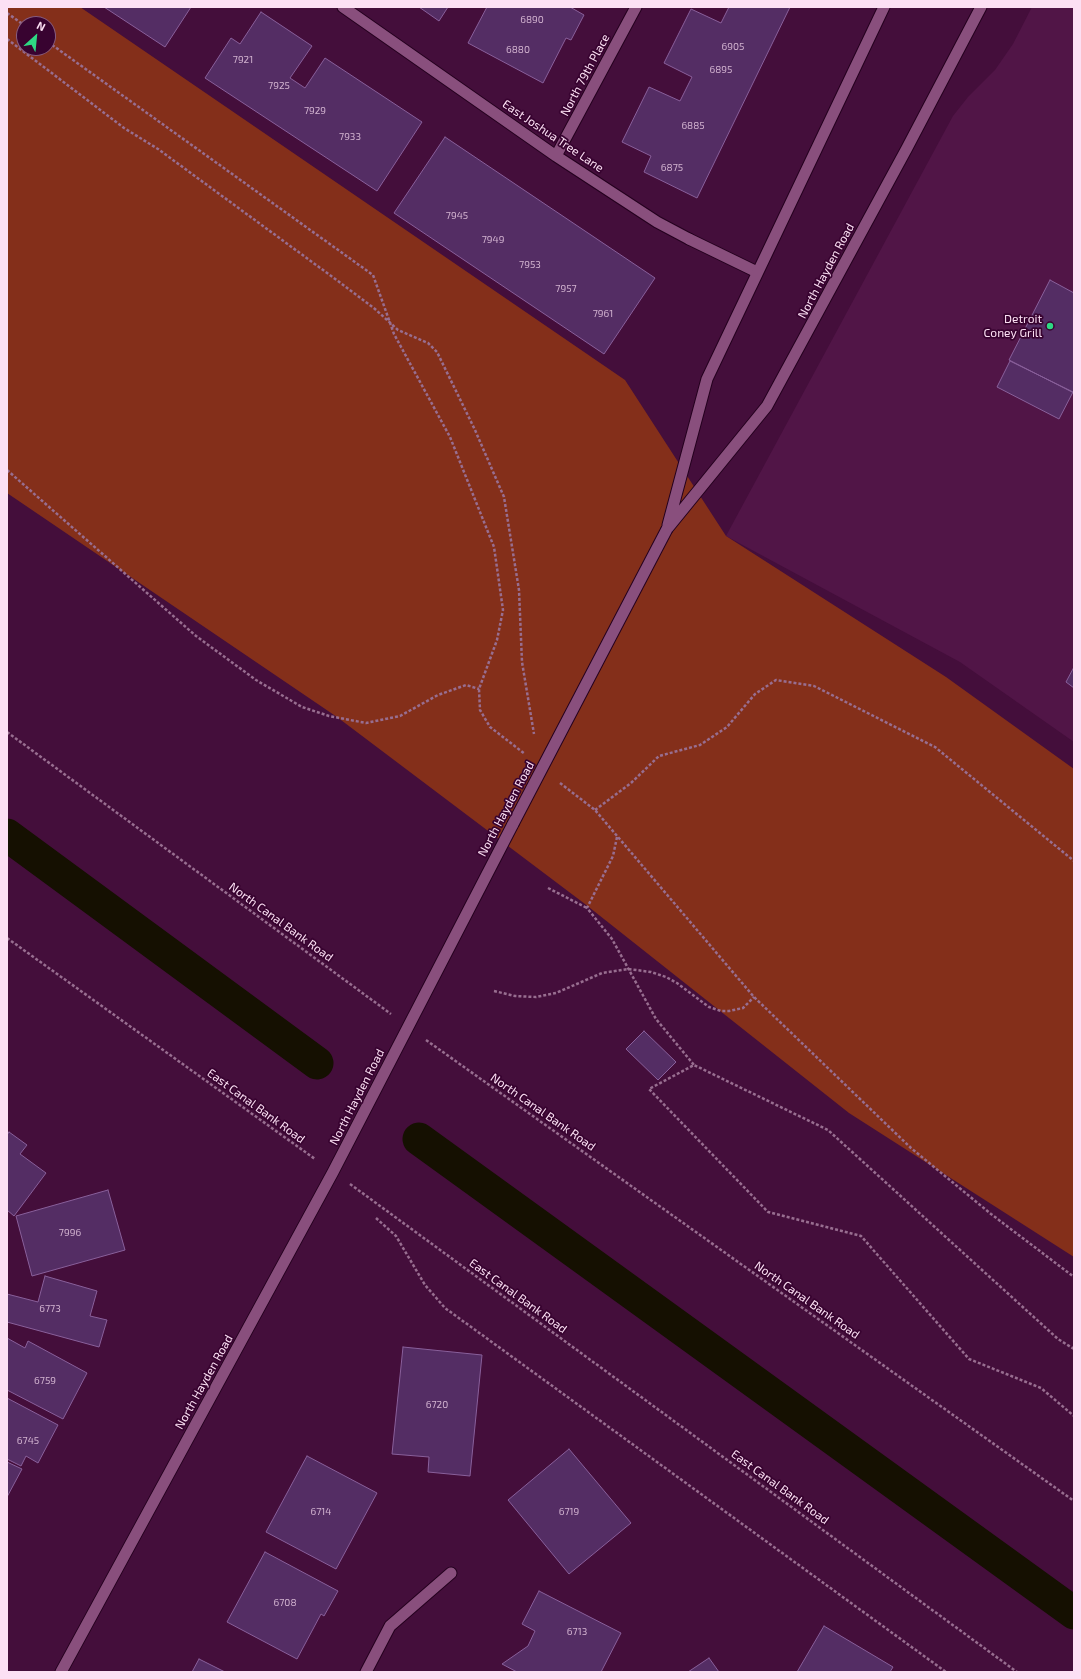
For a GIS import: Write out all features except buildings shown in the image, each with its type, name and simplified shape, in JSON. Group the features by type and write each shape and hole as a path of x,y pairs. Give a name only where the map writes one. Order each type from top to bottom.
{"main road":[{"name":"East Joshua Tree Lane","path":"343,7 556,156 657,222 757,272"},
{"name":"North 79th Place","path":"556,156 636,7"},
{"name":"North Hayden Road","path":"667,529 707,379 884,7"},
{"name":"North Hayden Road","path":"61,1672 333,1172 667,529 767,406 896,169 981,7"},
{"path":"366,1672 390,1626 451,1573"}],"path":[{"path":"7,13 16,19"},
{"path":"7,39 124,128 158,149 306,257 375,309 398,330 428,343 437,352 475,430 504,497 519,590 522,662 534,736"},
{"path":"56,48 373,276 394,334 450,437 494,547 503,610 497,640 479,689 480,710 490,727 530,759"},
{"path":"7,470 196,636 256,680 302,706 329,716 366,723 400,716 438,695 466,686 479,689"},
{"path":"595,810 631,782 659,756 700,745 727,727 754,694 776,680 814,686 935,747 1074,861"},
{"name":"North Canal Bank Road","path":"7,732 408,1027 1074,1501"},
{"path":"560,782 595,810 754,998 911,1148 990,1214 1074,1277"},
{"path":"587,908 613,856 618,836"},
{"path":"548,888 587,908 612,939 656,1019 694,1065 828,1130 1058,1339 1074,1349"},
{"name":"East Canal Bank Road","path":"7,938 333,1172 1017,1672"},
{"path":"494,991 516,996 536,997 556,993 602,972 628,969 651,972 666,977 677,983 709,1007 721,1011 743,1008 754,998"},
{"path":"694,1065 649,1089 768,1212 861,1236 969,1359 1041,1388 1074,1416"},
{"path":"376,1218 396,1236 425,1285 444,1308 946,1672"}],"shaded area":[{"path":"7,7 80,7 625,380 726,536 946,677 1074,769 1074,1257 849,1113 585,904 337,717 7,493"},
{"path":"1032,7 1074,7 1074,742 960,662 726,536 953,116 968,97 995,70 1013,44"}],"waterway":[{"path":"7,835 317,1063"},
{"path":"419,1139 1074,1613"}],"place":[{"name":"Detroit Coney Grill","path":"1050,326"}]}
